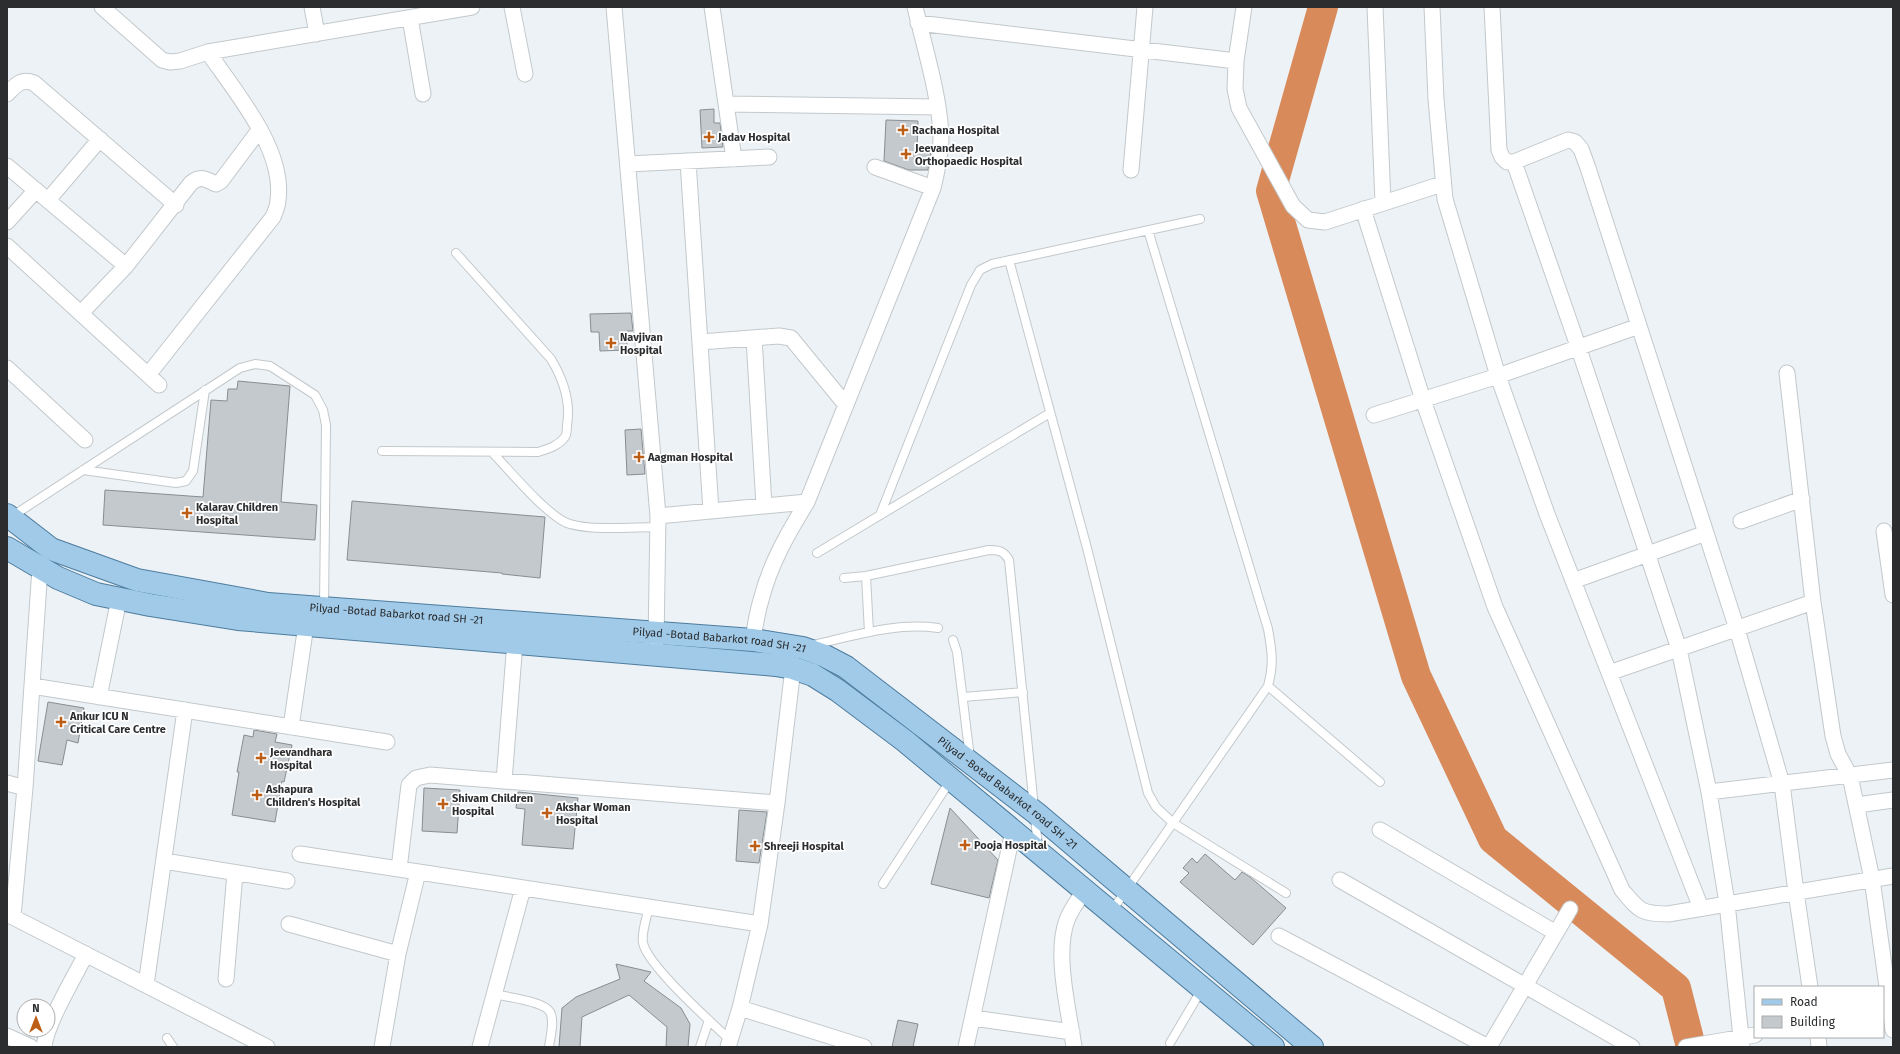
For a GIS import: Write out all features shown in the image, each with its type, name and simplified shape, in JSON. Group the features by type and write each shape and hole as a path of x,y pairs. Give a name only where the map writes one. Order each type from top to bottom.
{"main road":[{"name":"Pilyad -Botad Babarkot road SH -21","path":"8,518 51,549 137,580 268,604 753,640 803,648 825,656 846,667 1036,814 1279,1021 1312,1047"},
{"name":"Pilyad -Botad Babarkot road SH -21","path":"7,548 58,578 96,594 238,619 655,654 793,668 813,675 837,690 904,741 1202,988 1268,1045"}],"street":[{"path":"102,7 162,60 170,62 180,61 208,52 472,7"},
{"path":"312,7 317,34"},
{"path":"512,7 525,74"},
{"path":"614,7 659,521 657,632 655,654"},
{"path":"712,7 734,158"},
{"path":"753,640 761,600 775,559 787,535 807,502 933,188 941,139 938,107 915,7"},
{"path":"1131,170 1140,50 1145,7"},
{"path":"1244,7 1236,61 1235,89 1239,108 1265,158 1293,206 1308,220 1325,222 1442,184"},
{"path":"1375,7 1383,203"},
{"path":"1432,7 1442,184 1445,199 1498,376 1546,514 1701,908"},
{"path":"1492,7 1499,150 1502,157 1507,162 1514,162 1568,140 1576,142 1581,149 1588,168 1736,629 1782,784 1810,986"},
{"path":"410,18 423,94"},
{"path":"918,23 1236,61"},
{"path":"7,246 154,380 273,217 278,200 278,180 274,158 260,129 208,52"},
{"path":"7,94 19,82 26,80 34,83 176,205"},
{"path":"726,104 938,107"},
{"path":"81,313 126,266 176,205 191,183 197,178 204,178 216,184 221,181 260,129"},
{"path":"48,200 100,139"},
{"path":"628,164 769,157"},
{"path":"688,161 711,511"},
{"path":"1514,162 1578,346 1679,648 1709,792 1727,904 1746,1040 1701,1043 1686,1047"},
{"path":"7,166 126,266"},
{"path":"875,167 933,188"},
{"path":"7,222 36,190"},
{"path":"1363,209 1423,400 1496,607 1622,890 1636,906 1649,914 1668,914 1893,876"},
{"path":"1374,415 1498,376 1578,346 1639,326"},
{"path":"700,342 779,336 791,338 846,405"},
{"path":"754,338 764,506"},
{"path":"7,368 85,440"},
{"path":"1787,373 1813,602 1833,736 1838,754 1850,776 1857,805 1872,879 1889,1014 1893,1030"},
{"path":"1741,521 1802,499"},
{"path":"659,521 711,511 807,502"},
{"path":"1884,531 1893,595"},
{"path":"1573,581 1706,534"},
{"path":"40,568 25,788 10,915 267,1047"},
{"path":"99,696 118,599"},
{"path":"1609,673 1813,602"},
{"path":"291,726 306,624"},
{"path":"504,781 515,642"},
{"path":"729,1044 740,1008 760,924 777,803 793,668"},
{"path":"32,686 387,742"},
{"path":"146,985 185,710"},
{"path":"1709,792 1893,770"},
{"path":"399,869 409,785 416,778 430,775 777,803"},
{"path":"7,783 25,788"},
{"path":"1857,805 1893,800"},
{"path":"1380,830 1556,933"},
{"path":"966,1047 1013,831"},
{"path":"300,854 760,924"},
{"path":"164,861 287,881"},
{"path":"382,1047 398,954 418,872"},
{"path":"226,979 235,873"},
{"path":"1340,880 1632,1047"},
{"path":"480,1047 523,888"},
{"path":"973,1018 1073,1040 1061,954 1062,937 1067,919 1084,890"},
{"path":"1279,936 1489,1047 1570,909"},
{"path":"289,924 398,954"},
{"path":"44,1047 45,1038 52,1021 86,954"},
{"path":"740,1008 821,1041 864,1047"},
{"path":"1268,1045 1279,1021"},
{"path":"7,1036 31,1047"}],"lane":[{"path":"880,515 970,284 980,270 992,264 1009,260 1200,219"},
{"path":"1110,912 1268,686 1272,669 1273,654 1268,629 1148,230"},
{"path":"382,451 538,452 555,446 566,436 568,417 567,400 561,378 551,359 456,253"},
{"path":"1009,260 1087,548 1148,793 1156,807 1173,823 1286,893"},
{"path":"8,518 240,368 255,364 270,366 315,396 324,410 326,425 324,608"},
{"path":"83,470 176,483 186,481 193,471 205,390"},
{"path":"817,553 1050,413"},
{"path":"492,452 554,517 568,524 584,527 659,521"},
{"path":"844,578 866,576 989,550 998,550 1005,553 1009,560 1036,814 1038,852"},
{"path":"866,576 869,632"},
{"path":"803,648 869,632 907,626 938,628"},
{"path":"953,640 957,652 971,765"},
{"path":"1268,686 1380,782"},
{"path":"963,696 1023,692"},
{"path":"883,884 951,780"},
{"path":"649,907 642,941 646,954 657,968 709,1020 729,1044"},
{"path":"1170,1043 1202,988"},
{"path":"494,994 543,1005 550,1012 552,1023 549,1047"},
{"path":"700,1047 709,1020"},
{"path":"167,1038 173,1047"}],"building":[{"path":"714,109 714,123 720,123 723,147 702,148 700,110"},
{"path":"886,120 918,121 917,150 931,151 928,170 909,170 884,161"},
{"path":"631,313 633,331 627,331 627,350 600,351 599,332 591,332 590,314"},
{"path":"238,381 290,386 281,502 317,505 315,540 103,525 105,490 203,497 211,400 227,401 228,389 237,389"},
{"path":"641,429 645,474 627,475 625,430"},
{"path":"352,501 545,517 540,578 502,573 347,560"},
{"path":"48,702 84,708 78,743 67,740 62,765 38,761"},
{"path":"254,730 277,734 275,742 292,745 284,782 282,781 275,822 232,815 239,772 237,772 244,735 253,737"},
{"path":"424,788 460,790 457,833 422,831"},
{"path":"518,792 578,798 573,849 522,845 525,809 516,808"},
{"path":"950,808 998,860 989,898 931,884"},
{"path":"739,810 767,812 759,863 736,861"},
{"path":"1205,854 1235,880 1242,872 1250,877 1286,908 1253,945 1180,882 1189,873 1183,868 1192,858 1197,863"},
{"path":"616,964 651,972 644,981 681,1008 690,1024 688,1047 666,1047 667,1027 629,995 582,1017 580,1047 559,1047 562,1008 576,997 620,979"},
{"path":"898,1020 918,1024 913,1047 892,1047"}],"waterway":[{"path":"1323,7 1271,191 1416,676 1493,839 1676,988 1691,1047"}],"place":[{"name":"Rachana Hospital","path":"903,130"},
{"name":"Jadav Hospital","path":"709,137"},
{"name":"Jeevandeep Orthopaedic Hospital","path":"906,154"},
{"name":"Navjivan Hospital","path":"611,343"},
{"name":"Aagman Hospital","path":"639,457"},
{"name":"Kalarav Children Hospital","path":"187,513"},
{"name":"Ankur ICU N Critical Care Centre","path":"61,722"},
{"name":"Jeevandhara Hospital","path":"261,758"},
{"name":"Ashapura Children's Hospital","path":"257,795"},
{"name":"Shivam Children Hospital","path":"443,804"},
{"name":"Akshar Woman Hospital","path":"547,813"},
{"name":"Pooja Hospital","path":"965,845"},
{"name":"Shreeji Hospital","path":"755,846"}]}
